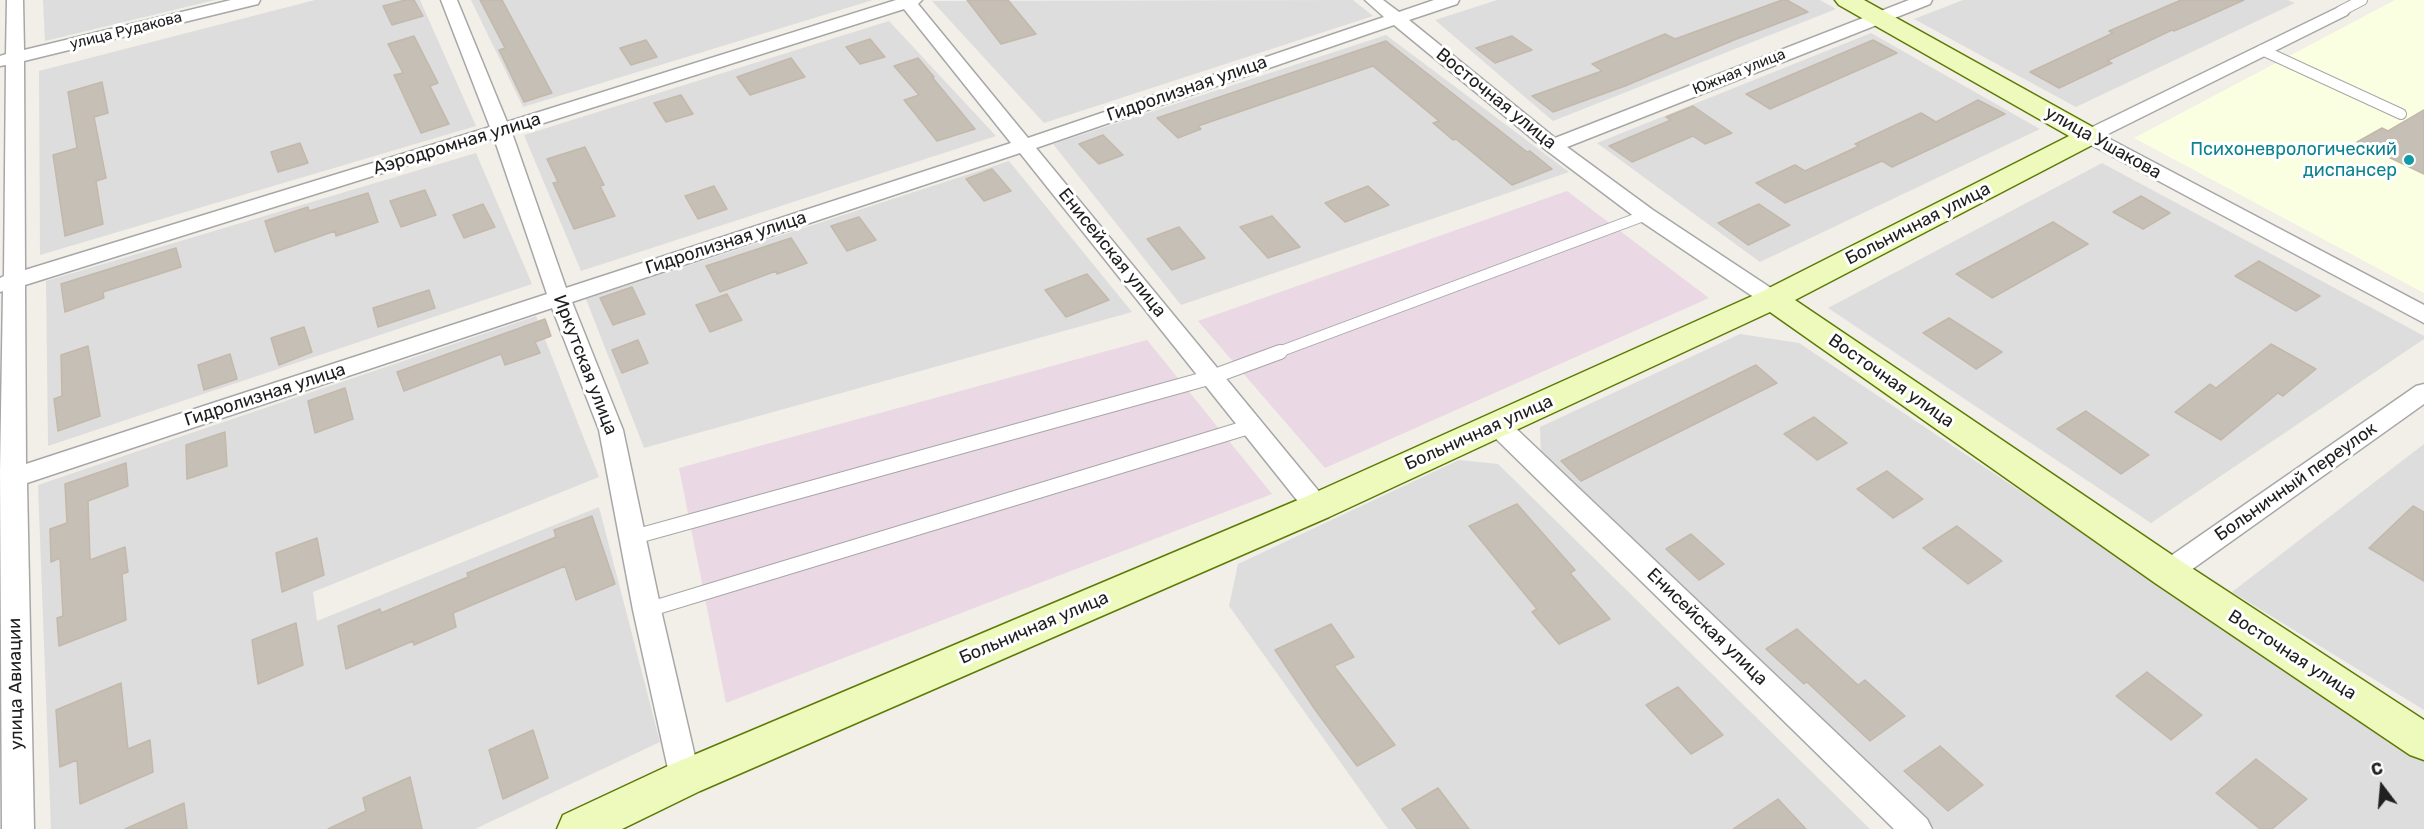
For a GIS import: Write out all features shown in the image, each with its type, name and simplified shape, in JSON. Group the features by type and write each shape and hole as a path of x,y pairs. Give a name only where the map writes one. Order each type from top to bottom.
{"street":[{"name":"улица Авиации","path":"15,0 7,59 7,480 8,641 18,829"},
{"name":"улица Рудакова","path":"7,59 252,0"},
{"name":"Иркутская улица","path":"449,0 501,130 559,298 611,430 647,610 685,778"},
{"name":"Восточная улица","path":"1372,0 1553,146 1646,215 1772,299 2168,573 2424,742"},
{"name":"Гидролизная улица","path":"7,480 1025,145 1395,17 1451,0"},
{"name":"улица Ушакова","path":"1847,0 2089,136 2424,315"},
{"name":"Южная улица","path":"1553,146 1924,0"},
{"name":"Аэродромная улица","path":"7,282 501,130 909,1"},
{"name":"Енисейская улица","path":"909,1 1317,507"},
{"name":"Больничная улица","path":"578,829 685,778 1317,507 1772,299 2262,50 2332,7"},
{"name":"Больничный переулок","path":"2168,573 2424,392"},
{"name":"Енисейская улица","path":"1497,425 1916,829"}],"lane":[{"name":"Больничная улица","path":"2332,7 2362,0"},
{"path":"2262,50 2401,114"},
{"path":"634,537 1212,377 1646,215"},
{"path":"647,610 1252,426"}],"shaded area":[{"path":"43,0 215,0 45,41"},
{"path":"315,0 420,0 476,126 40,255 39,71"},
{"path":"471,0 873,0 523,107"},
{"path":"1353,0 1373,16 1044,123 932,1"},
{"path":"1497,0 1820,0 1836,9 1553,121 1435,20"},
{"path":"1963,0 2288,0 2295,3 2076,107 1914,19"},
{"path":"2395,0 2424,0 2424,293 2134,138"},
{"path":"889,21 996,136 581,271 524,135"},
{"path":"1871,33 2040,129 1760,262 1597,143"},
{"path":"1386,35 1569,172 1181,305 1053,144"},
{"path":"476,153 532,284 48,446 46,281"},
{"path":"1009,161 1132,312 644,448 586,299"},
{"path":"2102,163 2424,336 2424,339 2151,523 1828,308"},
{"path":"1567,191 1709,298 1325,468 1198,321"},
{"path":"536,316 599,477 313,592 317,621 599,507 660,742 475,829 51,829 38,485"},
{"path":"1740,334 1799,343 2424,761 2424,829 1935,829 1541,457 1540,427"},
{"path":"1147,340 1272,494 726,703 679,468"},
{"path":"2424,444 2424,710 2232,592"},
{"path":"1459,460 1498,464 1870,829 1388,829 1229,606 1238,564"}],"building":[{"path":"414,0 423,16 392,25 383,6"},
{"path":"480,0 502,0 552,93 524,102 499,50 505,48"},
{"path":"967,0 1008,0 1036,34 1001,44"},
{"path":"1787,0 1808,12 1625,86 1553,112 1532,96 1602,71 1592,64 1665,34 1675,39"},
{"path":"2181,0 2244,0 2172,30 2107,61 2112,63 2059,88 2030,72 2113,33 2109,31"},
{"path":"414,36 438,83 430,86 449,124 421,133 394,75 403,73 388,44"},
{"path":"1512,36 1532,50 1495,63 1476,48"},
{"path":"870,39 885,57 860,64 846,47"},
{"path":"646,40 657,57 631,65 620,48"},
{"path":"1873,40 1897,53 1770,109 1746,94"},
{"path":"1386,41 1527,152 1530,151 1552,169 1512,185 1433,123 1439,121 1373,66 1198,126 1201,129 1178,138 1157,118"},
{"path":"791,58 805,77 750,95 737,77"},
{"path":"918,58 975,129 937,141 904,100 919,95 894,66"},
{"path":"102,82 108,113 94,117 106,178 96,181 103,224 65,236 53,155 77,148 68,92"},
{"path":"681,95 693,114 666,122 654,103"},
{"path":"1978,100 2005,114 1892,167 1882,161 1785,203 1756,183 1795,165 1805,171 1921,113 1936,122"},
{"path":"1693,106 1732,133 1705,144 1693,136 1632,162 1609,146 1671,120 1666,117"},
{"name":"Психоневрологический диспансер","path":"2424,110 2424,174 2357,142 2382,128 2388,131"},
{"path":"1103,135 1123,155 1099,164 1079,144"},
{"path":"300,143 308,163 278,172 271,152"},
{"path":"585,147 604,185 600,186 615,216 574,229 553,183 558,182 547,159"},
{"path":"992,169 1011,191 984,201 966,179"},
{"path":"714,186 727,209 698,219 685,196"},
{"path":"1368,186 1389,205 1345,222 1325,203"},
{"path":"425,190 436,215 401,227 390,201"},
{"path":"368,193 378,222 336,236 335,231 275,252 265,221 308,207 309,211"},
{"path":"2141,196 2170,213 2143,229 2113,212"},
{"path":"483,204 495,227 464,238 453,215"},
{"path":"1759,204 1790,225 1748,245 1718,223"},
{"path":"1272,216 1300,247 1268,258 1240,227"},
{"path":"859,217 876,240 847,251 831,226"},
{"path":"2053,222 2088,244 1992,298 1956,274"},
{"path":"1179,227 1205,258 1172,270 1147,239"},
{"path":"791,238 807,263 777,274 776,271 720,292 706,266"},
{"path":"176,248 181,267 103,292 104,298 65,312 61,284"},
{"path":"2259,261 2320,296 2296,311 2235,276"},
{"path":"1087,274 1109,300 1066,317 1045,290"},
{"path":"632,287 645,314 613,325 600,298"},
{"path":"429,290 435,308 378,327 373,308"},
{"path":"727,294 742,320 710,332 696,305"},
{"path":"1949,318 2002,352 1976,369 1923,333"},
{"path":"545,319 551,336 535,342 540,353 505,365 501,354 404,391 397,372"},
{"path":"304,327 312,352 279,365 271,338"},
{"path":"638,340 648,363 622,373 612,350"},
{"path":"2271,344 2316,369 2283,396 2278,393 2221,440 2175,412 2210,384 2216,388"},
{"path":"88,346 100,416 58,431 54,399 62,396 61,355"},
{"path":"230,354 237,379 204,390 198,365"},
{"path":"1756,365 1777,383 1581,481 1561,461"},
{"path":"345,388 353,419 315,433 308,401"},
{"path":"2086,411 2149,455 2121,474 2057,429"},
{"path":"1814,417 1847,443 1817,460 1784,434"},
{"path":"225,432 227,466 187,479 186,445"},
{"path":"126,463 128,486 88,501 90,560 125,547 128,572 122,574 126,620 59,646 57,618 63,616 60,558 51,562 50,529 67,523 65,484"},
{"path":"1887,471 1923,499 1893,518 1857,489"},
{"path":"1517,504 1575,570 1570,573 1610,619 1559,644 1532,612 1537,609 1469,526"},
{"path":"2413,506 2424,512 2424,581 2369,548"},
{"path":"592,516 615,584 576,600 565,566 453,613 456,627 414,645 413,641 346,669 338,626 380,609 381,613 468,577 467,573 556,537 554,530"},
{"path":"1957,526 2002,561 1968,584 1923,548"},
{"path":"1691,534 1724,564 1699,580 1666,549"},
{"path":"317,538 324,575 282,592 276,553"},
{"path":"296,623 303,665 258,684 252,640"},
{"path":"1331,624 1354,657 1334,666 1395,745 1357,766 1275,650"},
{"path":"1797,629 1858,685 1865,680 1905,716 1870,741 1807,682 1804,684 1766,649"},
{"path":"2147,672 2202,715 2171,740 2116,696"},
{"path":"121,683 128,749 150,740 153,772 80,804 77,760 60,767 56,710"},
{"path":"1678,687 1723,735 1691,754 1646,705"},
{"path":"533,730 548,778 503,799 489,750"},
{"path":"1940,746 1983,785 1948,811 1904,771"},
{"path":"2256,759 2307,799 2272,829 2260,829 2216,793"},
{"path":"410,777 422,829 328,829 366,811 363,798"},
{"path":"1438,788 1469,829 1417,829 1402,809"},
{"path":"1778,799 1806,829 1733,829"},
{"path":"184,803 187,829 125,829"}],"place":[{"name":"Психоневрологический диспансер","path":"2409,160"}]}
